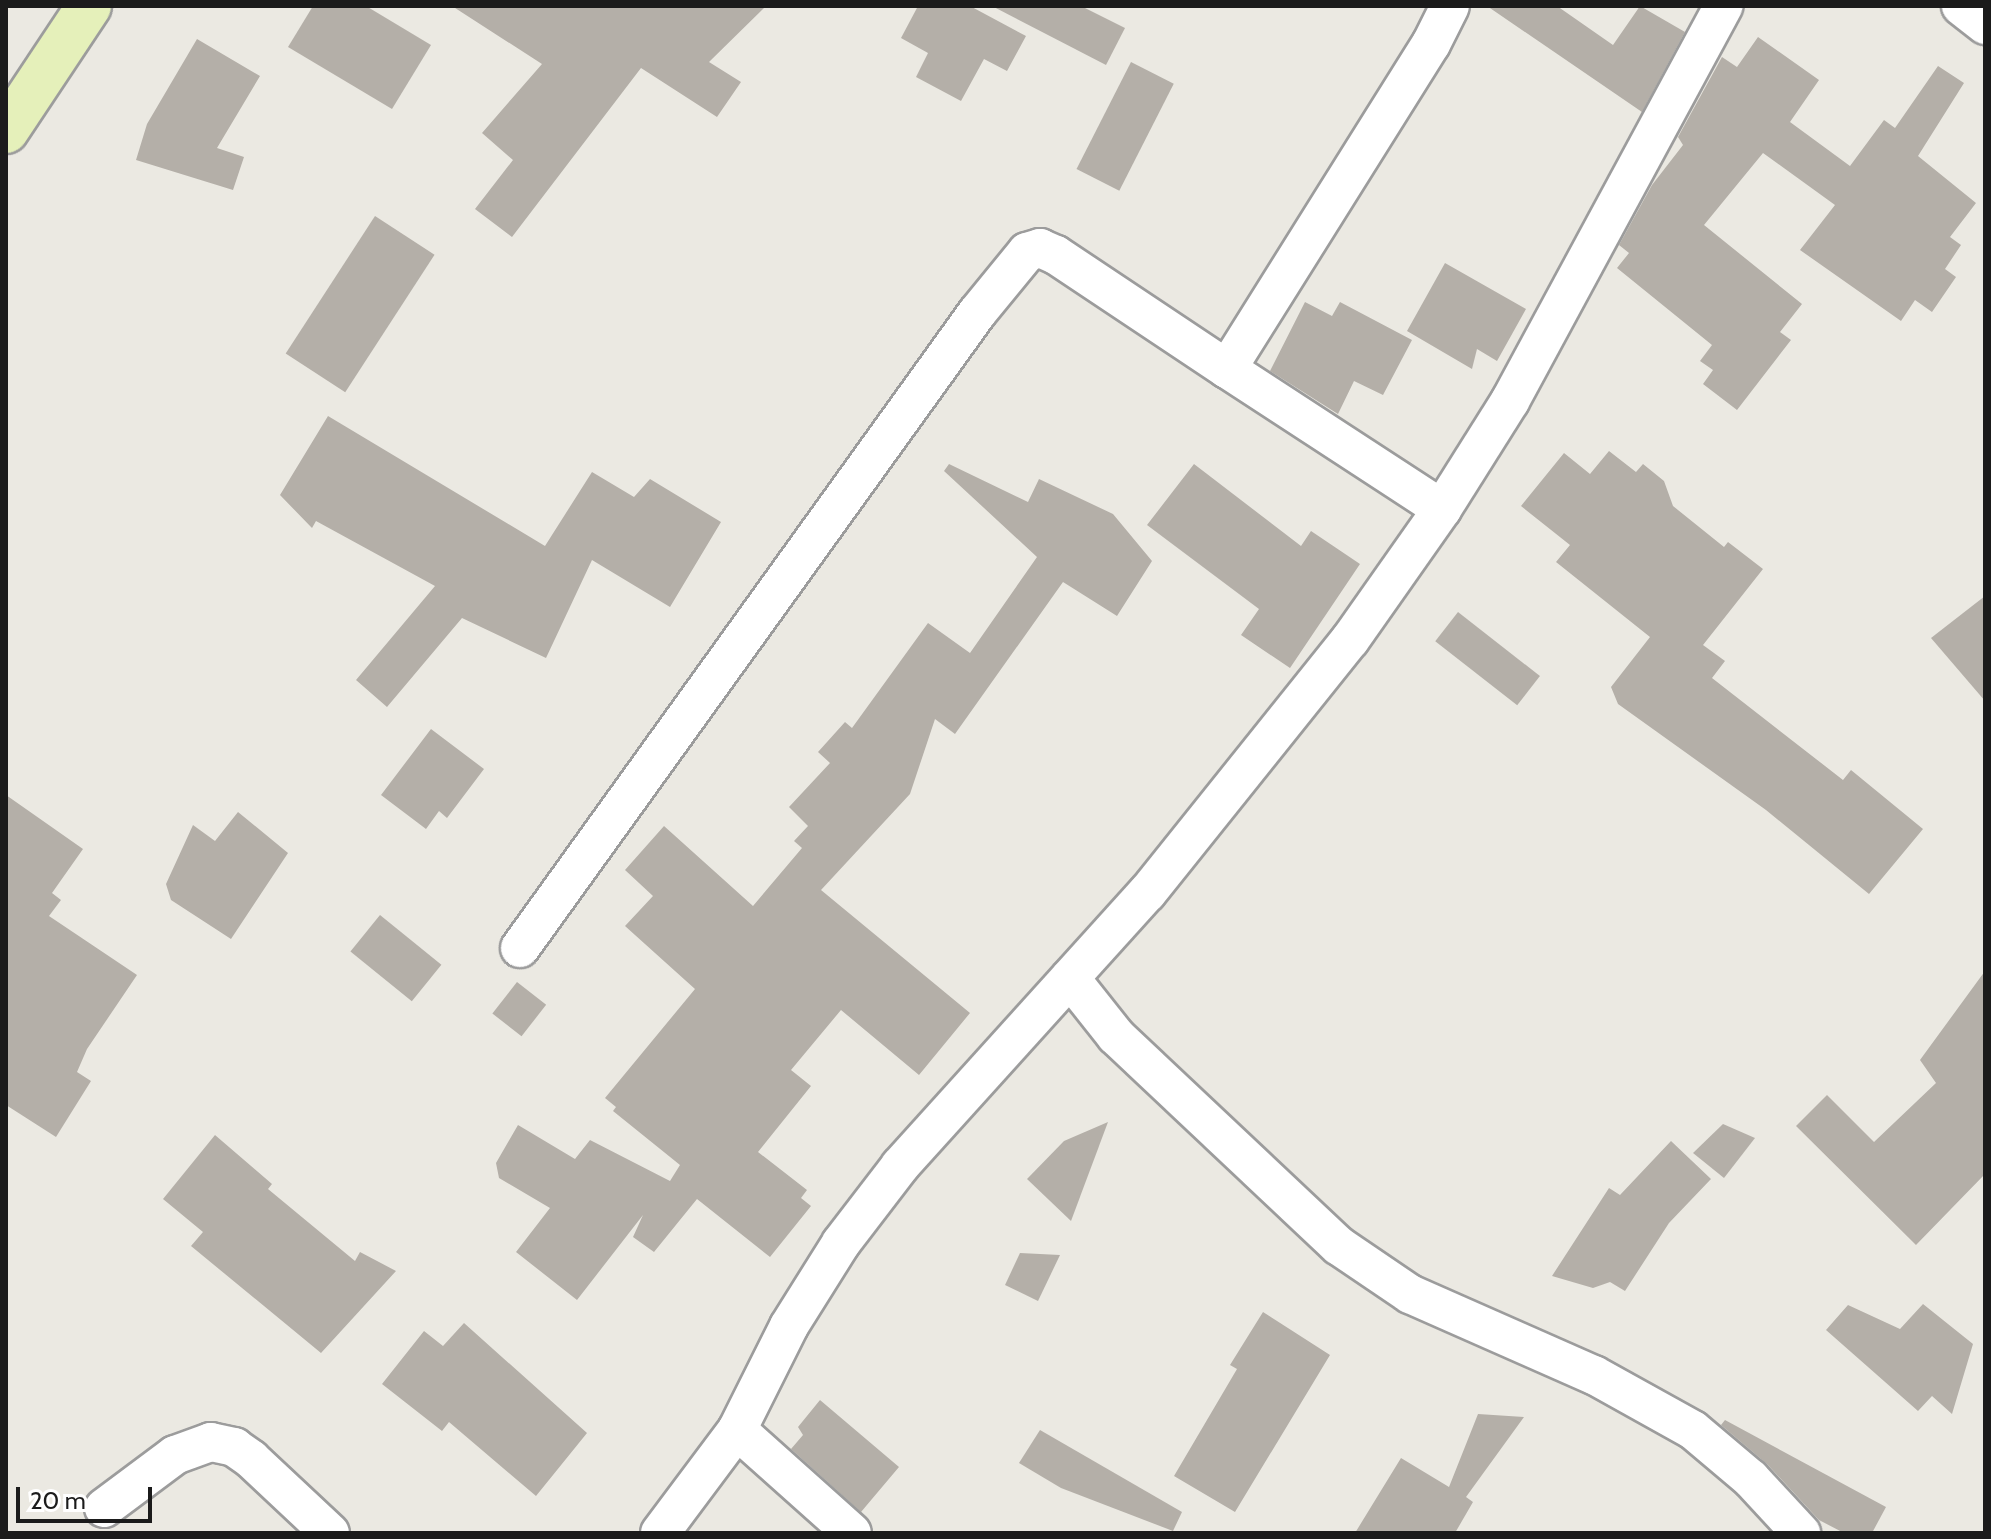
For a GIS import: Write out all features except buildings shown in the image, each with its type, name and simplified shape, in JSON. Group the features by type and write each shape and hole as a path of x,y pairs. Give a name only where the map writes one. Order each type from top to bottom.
{"street":[{"path":"6,131 89,6"},
{"path":"1227,369 1450,6"},
{"path":"660,1533 737,1430 789,1326 841,1243 900,1166 1147,893 1350,640 1442,509 1510,401 1724,6"},
{"path":"1961,6 1985,25"},
{"path":"520,948 977,313 1027,252 1040,248 1056,255 1442,509"},
{"path":"1070,978 1116,1036 1339,1246 1410,1294 1594,1375 1693,1430 1751,1479 1801,1533"},
{"path":"737,1430 852,1533"},
{"path":"104,1508 175,1455 211,1442 234,1447 251,1459 330,1533"}]}
